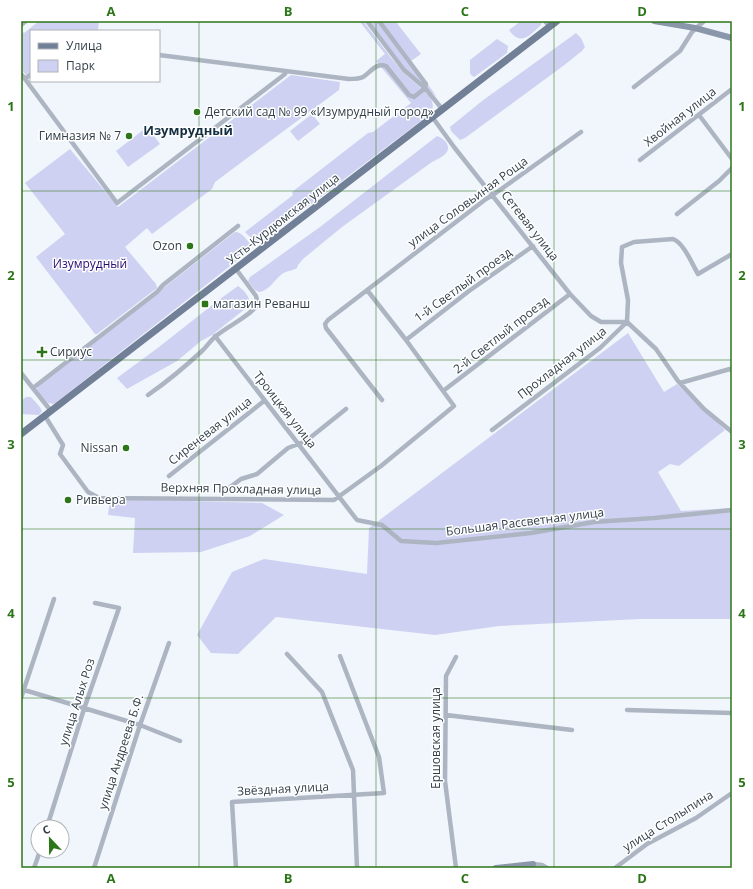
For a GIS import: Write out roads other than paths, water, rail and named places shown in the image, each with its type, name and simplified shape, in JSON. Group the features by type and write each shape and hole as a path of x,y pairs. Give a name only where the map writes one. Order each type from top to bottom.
{"main road":[{"name":"Усть-Курдюмская улица","path":"21,434 433,118 547,24 557,21"}],"street":[{"path":"21,25 26,21"},
{"path":"367,21 404,70 425,88 443,110"},
{"path":"379,21 426,84 425,88"},
{"path":"654,21 696,28 732,38"},
{"path":"634,87 680,51 696,28 704,21"},
{"path":"160,55 355,79 364,77 378,65 382,64 386,66 409,96 414,97 425,88"},
{"path":"21,74 117,203 285,74 285,71"},
{"path":"24,79 30,75"},
{"name":"Хвойная улица","path":"640,160 732,89"},
{"path":"698,115 732,159"},
{"name":"Сетевая улица","path":"433,118 454,147 570,294 592,316 601,322 627,322"},
{"name":"улица Соловьиная Роща","path":"382,400 326,328 325,324 328,320 486,199 581,132"},
{"path":"677,214 719,181 732,168"},
{"path":"33,388 157,292 163,285 238,226"},
{"path":"732,254 698,274 678,240 673,239 634,242 622,247 621,263 628,300 627,322 656,349 680,383 704,409 732,432"},
{"name":"1-й Светлый проезд","path":"406,340 533,246"},
{"path":"148,396 187,365 215,336 252,310 258,304 256,296 236,269"},
{"path":"367,290 443,391"},
{"name":"2-й Светлый проезд","path":"443,391 570,294"},
{"name":"Прохладная улица","path":"492,430 600,348 627,322"},
{"name":"Троицкая улица","path":"215,336 297,444 339,496"},
{"path":"680,383 730,369 732,371"},
{"path":"21,373 33,388 48,414"},
{"name":"Верхняя Прохладная улица","path":"48,414 63,445 60,454 88,492 99,498 334,500 381,466 454,406 443,391"},
{"name":"Сиреневая улица","path":"168,476 264,401"},
{"path":"225,491 241,479 257,474 288,448 306,441 346,409"},
{"name":"Большая Рассветная улица","path":"339,496 357,520 382,525 402,541 436,543 530,533 594,522 654,518 732,510"},
{"path":"21,698 22,690 54,599"},
{"name":"улица Алых Роз","path":"50,819 84,709 119,608 95,603"},
{"name":"улица Андреева Б.Ф.","path":"94,868 140,725 169,643"},
{"path":"287,654 322,692 353,770 357,868"},
{"path":"340,656 379,757 384,793 354,795"},
{"name":"Ершовская улица","path":"456,657 446,676 445,781 456,868"},
{"path":"22,690 140,725 180,741"},
{"path":"627,710 732,713"},
{"path":"446,715 572,730"},
{"name":"улица Столыпина","path":"615,868 647,844 696,818 732,792"},
{"name":"Звёздная улица","path":"236,868 232,802 354,795"},
{"path":"496,868 542,865 547,868"}],"place":[{"name":"Детский сад № 99 «Изумрудный город»","path":"197,112"},
{"name":"Гимназия № 7","path":"129,136"},
{"name":"Ozon","path":"190,246"},
{"name":"магазин Реванш","path":"205,304"},
{"name":"Сириус","path":"42,352"},
{"name":"Nissan","path":"126,448"},
{"name":"Ривьера","path":"68,500"}],"district":[{"name":"Изумрудный","path":"188,130"}]}
